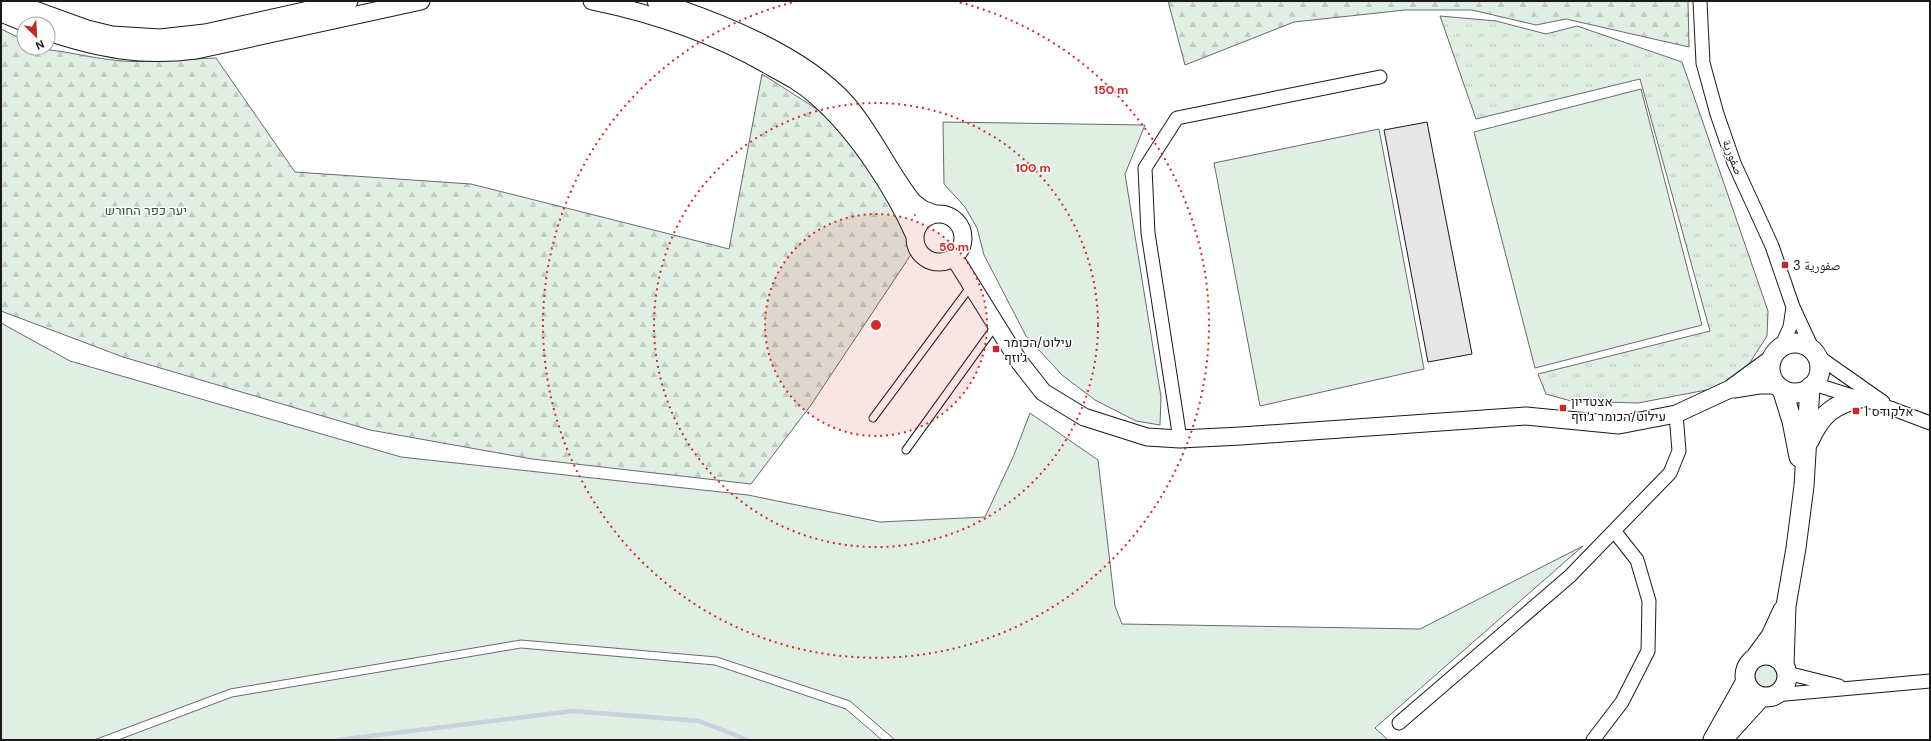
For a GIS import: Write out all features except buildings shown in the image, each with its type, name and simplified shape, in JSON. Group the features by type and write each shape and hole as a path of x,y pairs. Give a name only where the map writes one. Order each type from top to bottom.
{"main road":[{"path":"1722,740 1768,696 1785,686 1786,606 1796,548 1804,486 1812,386 1820,370 1814,352 1800,343 1794,343 1776,353 1771,376 1780,387 1792,421 1804,486"},
{"path":"1780,387 1796,392 1812,386"},
{"path":"1807,444 1818,422 1826,413 1837,406 1860,398"},
{"path":"1713,740 1745,683 1746,668 1771,636 1786,606"},
{"path":"1755,658 1769,655 1775,657 1786,670"},
{"path":"1745,683 1754,694 1768,696"}],"street":[{"path":"10,1 86,29 105,34 136,38 160,38 205,33 349,1"},
{"path":"592,1 666,20 700,32 757,59 798,82 816,96 832,112 863,148 902,209 915,236 917,246 921,254 936,262 954,257 963,243 961,227 951,217 943,214 935,214 922,209 913,202 861,122 832,88 802,67 773,50 710,20 656,1"},
{"name":"صفورية","path":"1700,1 1703,63 1717,114 1734,163 1772,246 1793,307 1814,352"},
{"path":"56,34 101,48 149,53 173,53 219,45 412,2"},
{"path":"1,14 16,20"},
{"path":"1180,439 1148,233 1145,168 1177,118 1380,77"},
{"path":"915,236 917,228 922,221 935,214"},
{"path":"954,257 1018,360 1043,392 1084,417 1147,437 1180,439 1526,416 1619,425 1676,414 1730,389 1776,353 1790,327 1793,307"},
{"path":"1814,352 1893,409"},
{"path":"1730,389 1759,385 1780,387"},
{"path":"1812,386 1860,398 1930,423"},
{"path":"1399,723 1570,576 1615,532 1670,473 1679,451 1676,414"},
{"path":"1593,740 1622,702 1648,651 1649,601 1637,560 1615,532"},
{"path":"1786,670 1849,688"},
{"path":"1768,696 1930,681"}],"lane":[{"path":"874,418 971,286"},
{"path":"906,450 996,324"}],"green space":[{"path":"1168,1 1688,1 1689,47 1566,19 1536,25 1472,10 1405,10 1294,22 1185,65"},
{"path":"1440,16 1496,21 1546,34 1577,26 1682,62 1768,311 1767,336 1749,364 1717,388 1638,403 1571,401 1546,394 1538,374 1710,331 1640,79 1476,119"},
{"name":"יער כפר החורש","path":"1,29 16,36 16,56 56,56 56,51 121,61 145,62 216,58 295,172 471,184 729,249 762,74 823,113 854,149 920,241 811,405 751,484 532,459 370,430 123,357 1,311"},
{"path":"1641,89 1702,325 1535,368 1474,132"},
{"path":"943,122 1145,125 1125,174 1161,397 1160,425 1136,421 1095,400 1062,375 1026,336 984,255 977,228 965,207 944,184"},
{"path":"1379,129 1424,369 1260,406 1214,163"},
{"path":"1,323 70,361 401,457 748,495 880,522 985,517 1014,455 1030,413 1098,460 1115,606 1122,624 1420,629 1583,546 1375,728 1388,740 895,740 850,701 717,657 521,640 230,689 94,740 1,740"},
{"path":"521,648 715,665 846,709 882,740 118,740 232,697"},
{"path":"1765,662 1775,665 1778,675 1775,685 1765,688 1755,685 1752,675 1755,665"}],"waterway":[{"path":"338,740 573,711 699,721 748,740"}],"place":[{"name":"صفورية 3","path":"1785,265"},
{"name":"עילוט/הכומר ג׳וזף","path":"996,349"},
{"name":"אצטדיון עילוט/הכומר ג׳וזף","path":"1563,408"},
{"name":"אלקודס 1","path":"1856,411"}]}
